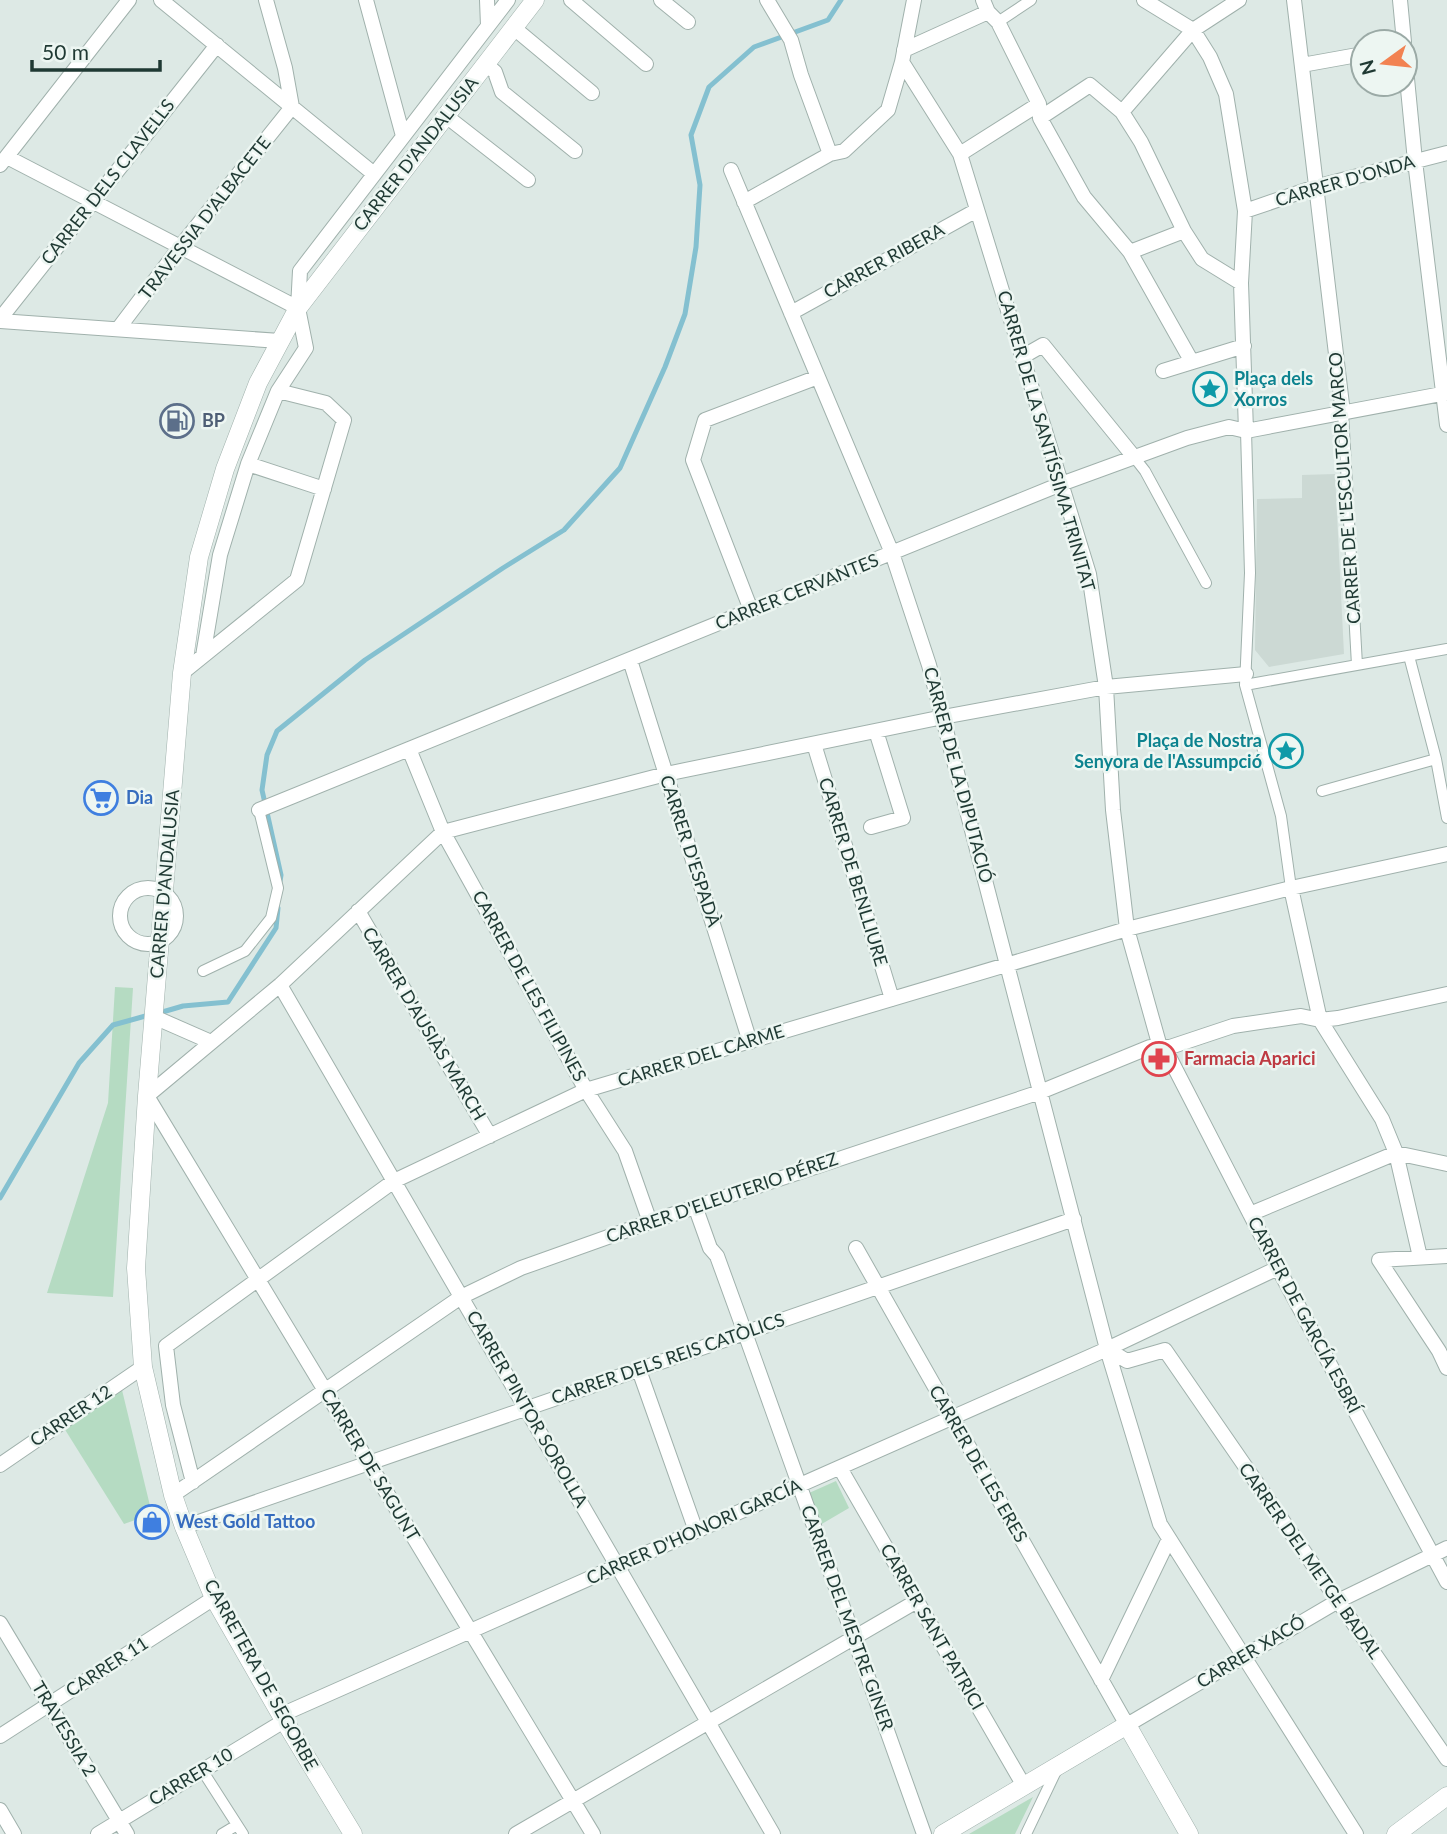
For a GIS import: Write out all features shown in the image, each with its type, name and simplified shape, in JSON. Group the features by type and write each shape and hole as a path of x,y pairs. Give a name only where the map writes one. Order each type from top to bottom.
{"street":[{"path":"129,0 3,161 93,202 298,308"},
{"path":"161,0 374,174"},
{"path":"266,0 285,68 292,107"},
{"path":"366,0 403,136"},
{"path":"487,0 488,26"},
{"name":"CARRER D'ANDALUSIA","path":"203,656 220,555 248,464 278,391 306,348 298,308 300,271 508,0"},
{"name":"CARRER D'ANDALUSIA","path":"147,1096 182,673 199,557 225,469 258,383 298,308 535,0"},
{"path":"571,0 646,64"},
{"path":"662,0 688,22"},
{"path":"767,0 791,40 830,154"},
{"path":"744,202 830,154 844,151 888,110 903,56 914,0"},
{"path":"903,56 989,11 1031,0"},
{"path":"1144,0 1193,30 1210,57 1226,94 1245,211 1241,283 1250,573 1245,632 1246,680 1281,816 1291,888 1320,1020 1382,1119 1396,1153 1420,1257"},
{"path":"1122,112 1193,30 1224,4 1239,0"},
{"name":"CARRER DE L'ESCULTOR MARCO","path":"1294,0 1343,412 1357,665"},
{"path":"1400,0 1403,28"},
{"path":"989,11 1084,197 1130,252 1192,362"},
{"path":"514,28 592,93"},
{"name":"CARRER DELS CLAVELLS","path":"0,320 217,45"},
{"name":"CARRER DE LA SANTÍSSIMA TRINITAT","path":"903,56 960,154 1089,574 1106,687 1113,810 1127,929 1162,1047"},
{"path":"1303,65 1349,57"},
{"path":"486,64 495,72 502,92 575,150"},
{"path":"960,154 1090,85 1122,112 1141,142 1184,231 1202,259 1241,283"},
{"path":"1409,98 1447,425"},
{"name":"TRAVESSIA D'ALBACETE","path":"118,329 292,107"},
{"path":"446,116 528,180"},
{"name":"CARRER D'ONDA","path":"1245,211 1315,187 1447,153"},
{"name":"CARRER DE LA DIPUTACIÓ","path":"731,170 892,553 929,665 1108,1349 1160,1524 1356,1834"},
{"name":"CARRER RIBERA","path":"791,313 977,210"},
{"path":"1130,252 1184,231"},
{"path":"0,320 280,341"},
{"path":"1022,357 1043,345 1145,471 1206,583"},
{"path":"1163,371 1244,346"},
{"path":"751,610 693,460 705,419 818,377"},
{"path":"182,673 297,580 344,420 326,403 278,391"},
{"path":"1246,431 1445,394"},
{"name":"CARRER CERVANTES","path":"259,810 1061,484 1187,438 1229,427 1246,431"},
{"path":"248,464 324,489"},
{"path":"147,1096 280,985 443,832 666,774 1106,687 1246,680 1277,685 1357,665 1447,649"},
{"path":"1409,656 1436,760 1447,818"},
{"name":"CARRER D'ESPADÀ","path":"630,660 750,1042"},
{"path":"871,827 903,818 876,731"},
{"name":"CARRER DE BENLLIURE","path":"814,744 892,999"},
{"name":"CARRER DE LES FILIPINES","path":"409,749 443,832 586,1090 625,1151 650,1222"},
{"path":"1322,791 1436,760"},
{"path":"203,971 245,951 271,918 278,888 259,810"},
{"name":"CARRER DEL CARME","path":"193,1482 173,1405 166,1346 394,1181 586,1090 1127,929 1447,853"},
{"path":"160,941 149,944 132,939 126,933 121,909 130,895 139,890 148,888 164,893"},
{"name":"CARRER D'AUSIÀS MARCH","path":"358,911 490,1136"},
{"name":"CARRER PINTOR SOROLLA","path":"280,985 773,1834"},
{"name":"CARRER D'ELEUTERIO PÉREZ","path":"173,1495 461,1297 521,1268 695,1206 1040,1092 1150,1047 1170,1047 1233,1026 1301,1016 1320,1020 1338,1018 1447,995"},
{"path":"154,1017 211,1042"},
{"name":"CARRER DE GARCÍA ESBRÍ","path":"1162,1047 1447,1582"},
{"name":"CARRER DE SAGUNT","path":"147,1096 593,1834"},
{"name":"CARRETERA DE SEGORBE","path":"147,1096 136,1268 143,1367 173,1495 214,1598 353,1834"},
{"path":"1250,1213 1396,1153 1447,1164"},
{"name":"CARRER DEL MESTRE GINER","path":"695,1206 710,1248 717,1256 745,1333 923,1834"},
{"name":"CARRER DELS REIS CATÒLICS","path":"184,1527 1074,1219"},
{"name":"CARRER DE LES ERES","path":"856,1248 1127,1726"},
{"path":"1447,1256 1379,1260 1439,1351 1447,1368"},
{"name":"CARRER D'HONORI GARCÍA","path":"283,1718 470,1632 1108,1349 1278,1268"},
{"name":"CARRER DEL METGE BADAL","path":"1108,1349 1127,1362 1165,1350 1447,1759"},
{"name":"CARRER 12","path":"0,1465 143,1367"},
{"path":"639,1370 696,1531"},
{"name":"CARRER SANT PATRICI","path":"840,1468 1024,1786"},
{"path":"1101,1680 1169,1539"},
{"name":"CARRER XACÓ","path":"943,1834 1338,1601 1447,1548"},
{"name":"CARRER 11","path":"0,1735 214,1598"},
{"path":"516,1834 917,1601"},
{"name":"TRAVESSIA 2","path":"0,1623 127,1834"},
{"name":"CARRER 10","path":"98,1834 283,1718"},
{"path":"1127,1726 1189,1834"},
{"path":"1026,1834 1059,1765"},
{"path":"202,1770 240,1829 222,1834"},
{"path":"1396,1834 1447,1796"},
{"path":"0,1810 14,1834"}],"shaded area":[{"path":"1335,474 1344,654 1269,667 1255,650 1257,499 1302,498 1302,475"}],"green space":[{"path":"115,987 133,988 113,1297 47,1293 108,1103"},
{"path":"122,1390 152,1514 124,1524 64,1428"},
{"path":"836,1481 849,1508 820,1525 809,1493"},
{"path":"1033,1797 1015,1834 969,1834"}],"waterway":[{"path":"280,881 281,875 262,790 267,755 277,731 365,660 564,530 620,468 665,367 685,314 696,247 700,185 691,135 709,87 754,47 828,20 841,0"},
{"path":"159,1013 183,1006 228,1002 276,928 278,908"},
{"path":"0,1198 79,1063 113,1025 149,1015"}],"place":[{"name":"Plaça dels Xorros","path":"1210,389"},
{"name":"BP","path":"177,421"},
{"name":"Plaça de Nostra Senyora de l'Assumpció","path":"1286,751"},
{"name":"Dia","path":"101,798"},
{"name":"Farmacia Aparici","path":"1159,1059"},
{"name":"West Gold Tattoo","path":"152,1522"}]}
